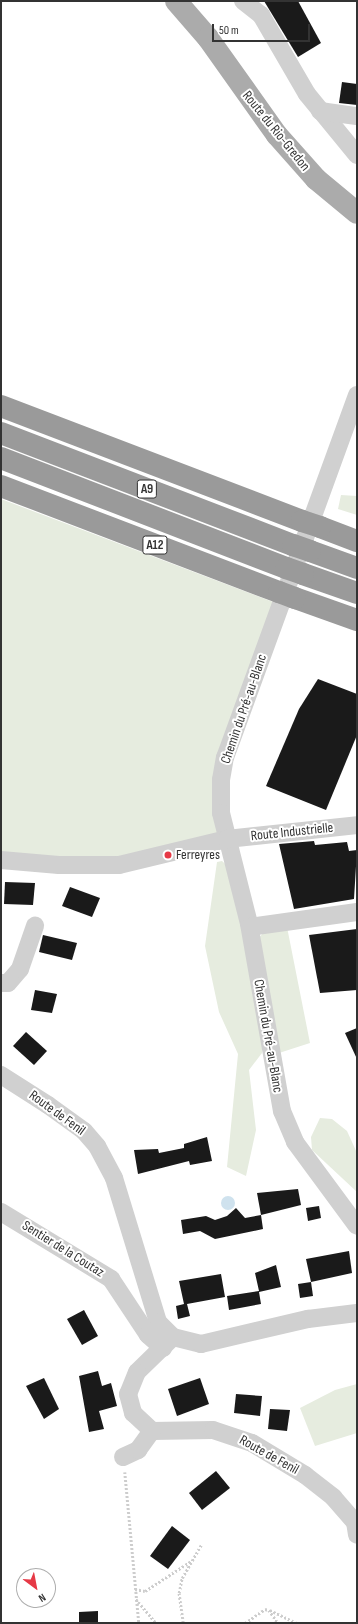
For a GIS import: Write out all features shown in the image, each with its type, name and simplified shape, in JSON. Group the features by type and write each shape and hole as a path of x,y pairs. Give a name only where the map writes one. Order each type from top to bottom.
{"highway":[{"path":"6,407 357,541"},
{"name":"A9","path":"1,433 357,568"},
{"name":"A9","path":"1,458 294,571 357,593"},
{"name":"A12","path":"1,486 287,595 357,620"}],"main road":[{"name":"Route du Rio-Gredon","path":"176,1 208,38 277,135 316,178 357,213"},
{"name":"Route du Rio-Gredon","path":"193,1 208,38"}],"street":[{"path":"243,1 261,15 320,112 357,155"},
{"path":"320,112 357,116"},
{"name":"Chemin du Pré-au-Blanc","path":"357,395 224,757 221,813 250,927 282,1111 295,1142 357,1226"},
{"name":"Route Industrielle","path":"1,860 59,865 119,865 227,839 357,825"},
{"path":"250,927 357,912"},
{"path":"1,983 8,983 20,969 36,926"},
{"name":"Route de Fenil","path":"1,1075 84,1131 97,1146 114,1178 158,1322 168,1342"},
{"name":"Sentier de la Coutaz","path":"1,1212 111,1279 148,1335 168,1342"},
{"path":"123,1457 138,1450 152,1431 133,1413 128,1394 137,1372 168,1342 201,1344 308,1319 357,1313"},
{"name":"Route de Fenil","path":"152,1431 213,1430 241,1438 305,1475 333,1497 356,1529"}],"path":[{"path":"123,1457 139,1623"},
{"path":"183,1623 179,1593 192,1560 201,1545"},
{"path":"135,1589 144,1592 192,1560"},
{"path":"136,1599 156,1623"},
{"path":"245,1623 259,1610 269,1610 297,1623"},
{"path":"269,1610 278,1623"}],"shaded area":[{"path":"341,495 357,496 357,515 338,509"},
{"path":"1,499 281,605 225,757 227,839 158,857 1,860"},
{"path":"222,861 236,874 253,944 265,931 287,927 310,1043 279,1053 264,1020 262,1053 249,1070 256,1130 246,1176 227,1167 238,1054 219,1012 205,946 217,862"},
{"path":"320,1118 332,1119 347,1131 357,1153 357,1192 312,1150 311,1137"},
{"path":"357,1384 357,1433 315,1446 300,1408 335,1390"}],"water":[{"path":"225,1196 231,1196 235,1200 235,1206 231,1210 225,1210 221,1206 221,1200"}],"building":[{"path":"264,1 298,1 321,43 298,57"},
{"path":"342,82 357,84 357,105 339,103"},
{"path":"318,679 357,694 357,735 326,810 266,786 299,709"},
{"path":"314,841 315,845 347,842 349,851 357,850 354,899 294,909 279,844"},
{"path":"5,882 35,883 33,905 4,904"},
{"path":"70,887 100,898 92,917 62,906"},
{"path":"357,929 357,990 320,993 309,935"},
{"path":"43,935 77,943 72,960 39,952"},
{"path":"35,990 57,994 52,1013 31,1010"},
{"path":"357,1028 357,1059 345,1033"},
{"path":"26,1032 47,1051 34,1065 13,1046"},
{"path":"207,1137 212,1161 190,1165 189,1161 138,1174 134,1150 158,1149 159,1153 184,1148 184,1144"},
{"path":"298,1189 301,1205 261,1215 257,1193"},
{"path":"319,1206 321,1218 308,1221 306,1208"},
{"path":"236,1208 245,1218 261,1215 263,1229 215,1239 200,1231 183,1234 181,1220 206,1216 215,1220 227,1216"},
{"path":"349,1251 352,1273 311,1282 306,1259"},
{"path":"276,1265 281,1287 259,1292 261,1304 229,1310 227,1296 259,1291 255,1273"},
{"path":"221,1274 225,1297 187,1304 190,1316 178,1319 176,1306 184,1304 179,1281"},
{"path":"311,1282 313,1296 300,1298 298,1284"},
{"path":"84,1310 98,1336 82,1345 67,1319"},
{"path":"98,1371 102,1386 111,1383 117,1406 99,1411 104,1429 89,1432 79,1376"},
{"path":"44,1378 59,1409 44,1419 26,1386"},
{"path":"200,1378 209,1404 177,1416 168,1389"},
{"path":"236,1394 262,1396 260,1416 234,1413"},
{"path":"270,1409 290,1410 287,1431 268,1429"},
{"path":"216,1471 230,1488 202,1510 189,1493"},
{"path":"172,1526 190,1540 168,1569 150,1556"},
{"path":"98,1611 98,1623 79,1623 79,1612"}],"place":[{"name":"Ferreyres","path":"168,855"}]}
